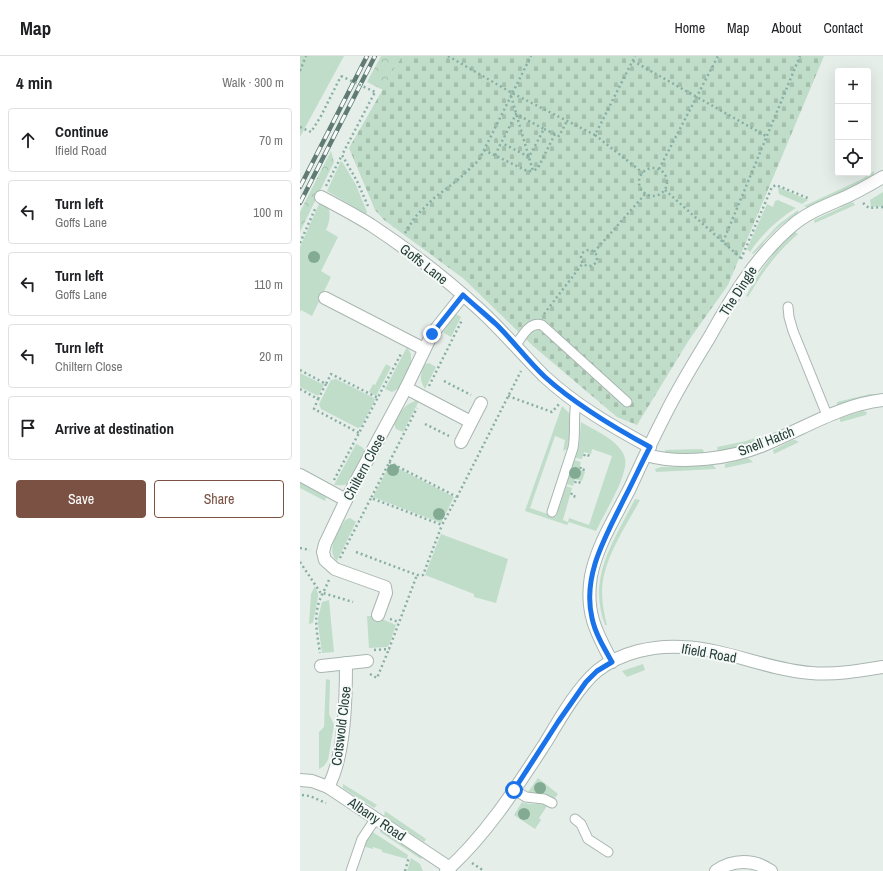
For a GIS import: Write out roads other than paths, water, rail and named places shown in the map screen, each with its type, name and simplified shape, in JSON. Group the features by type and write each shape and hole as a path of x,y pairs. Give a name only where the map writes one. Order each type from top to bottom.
{"street":[{"name":"The Dingle","path":"648,451 664,416 734,295 753,267 768,249 793,225 806,215 865,188 883,177"},
{"name":"Goffs Lane","path":"321,197 370,225 398,244 479,308 575,408 629,436 648,451"},
{"name":"Chiltern Close","path":"378,615 386,593 385,587 335,569 325,560 323,552 325,544 346,500 406,388 424,348 443,318 463,295"},
{"path":"325,298 424,348"},
{"path":"406,388 471,422"},
{"name":"Snell Hatch","path":"648,451 665,459 678,460 734,454 765,445 827,415 865,403 883,400"},
{"path":"461,442 481,403"},
{"path":"612,662 597,632 592,618 589,601 591,576 595,560 605,538 648,451"},
{"path":"300,475 346,500"},
{"name":"Ifield Road","path":"448,870 478,839 514,790 586,682 597,671 612,662 632,653 670,646 700,649 790,670 810,673 850,672 883,667"},
{"path":"321,661 346,663 367,661"},
{"name":"Cotswold Close","path":"328,787 338,765 345,698 346,663"},
{"name":"Albany Road","path":"300,780 312,781 328,787 376,818 448,870"},
{"path":"716,871 727,865 741,862 756,863 771,871"}],"lane":[{"path":"788,307 792,331 827,415"},
{"path":"516,346 528,329 537,324 546,329 627,402"},
{"path":"552,512 573,448 575,437 575,408"},
{"path":"514,790 526,797 540,798 552,803"},
{"path":"351,871 362,839 376,818"},
{"path":"575,819 581,824 588,838 608,852"}],"railway":[{"path":"300,187 367,56"},
{"path":"300,203 375,56"}]}
